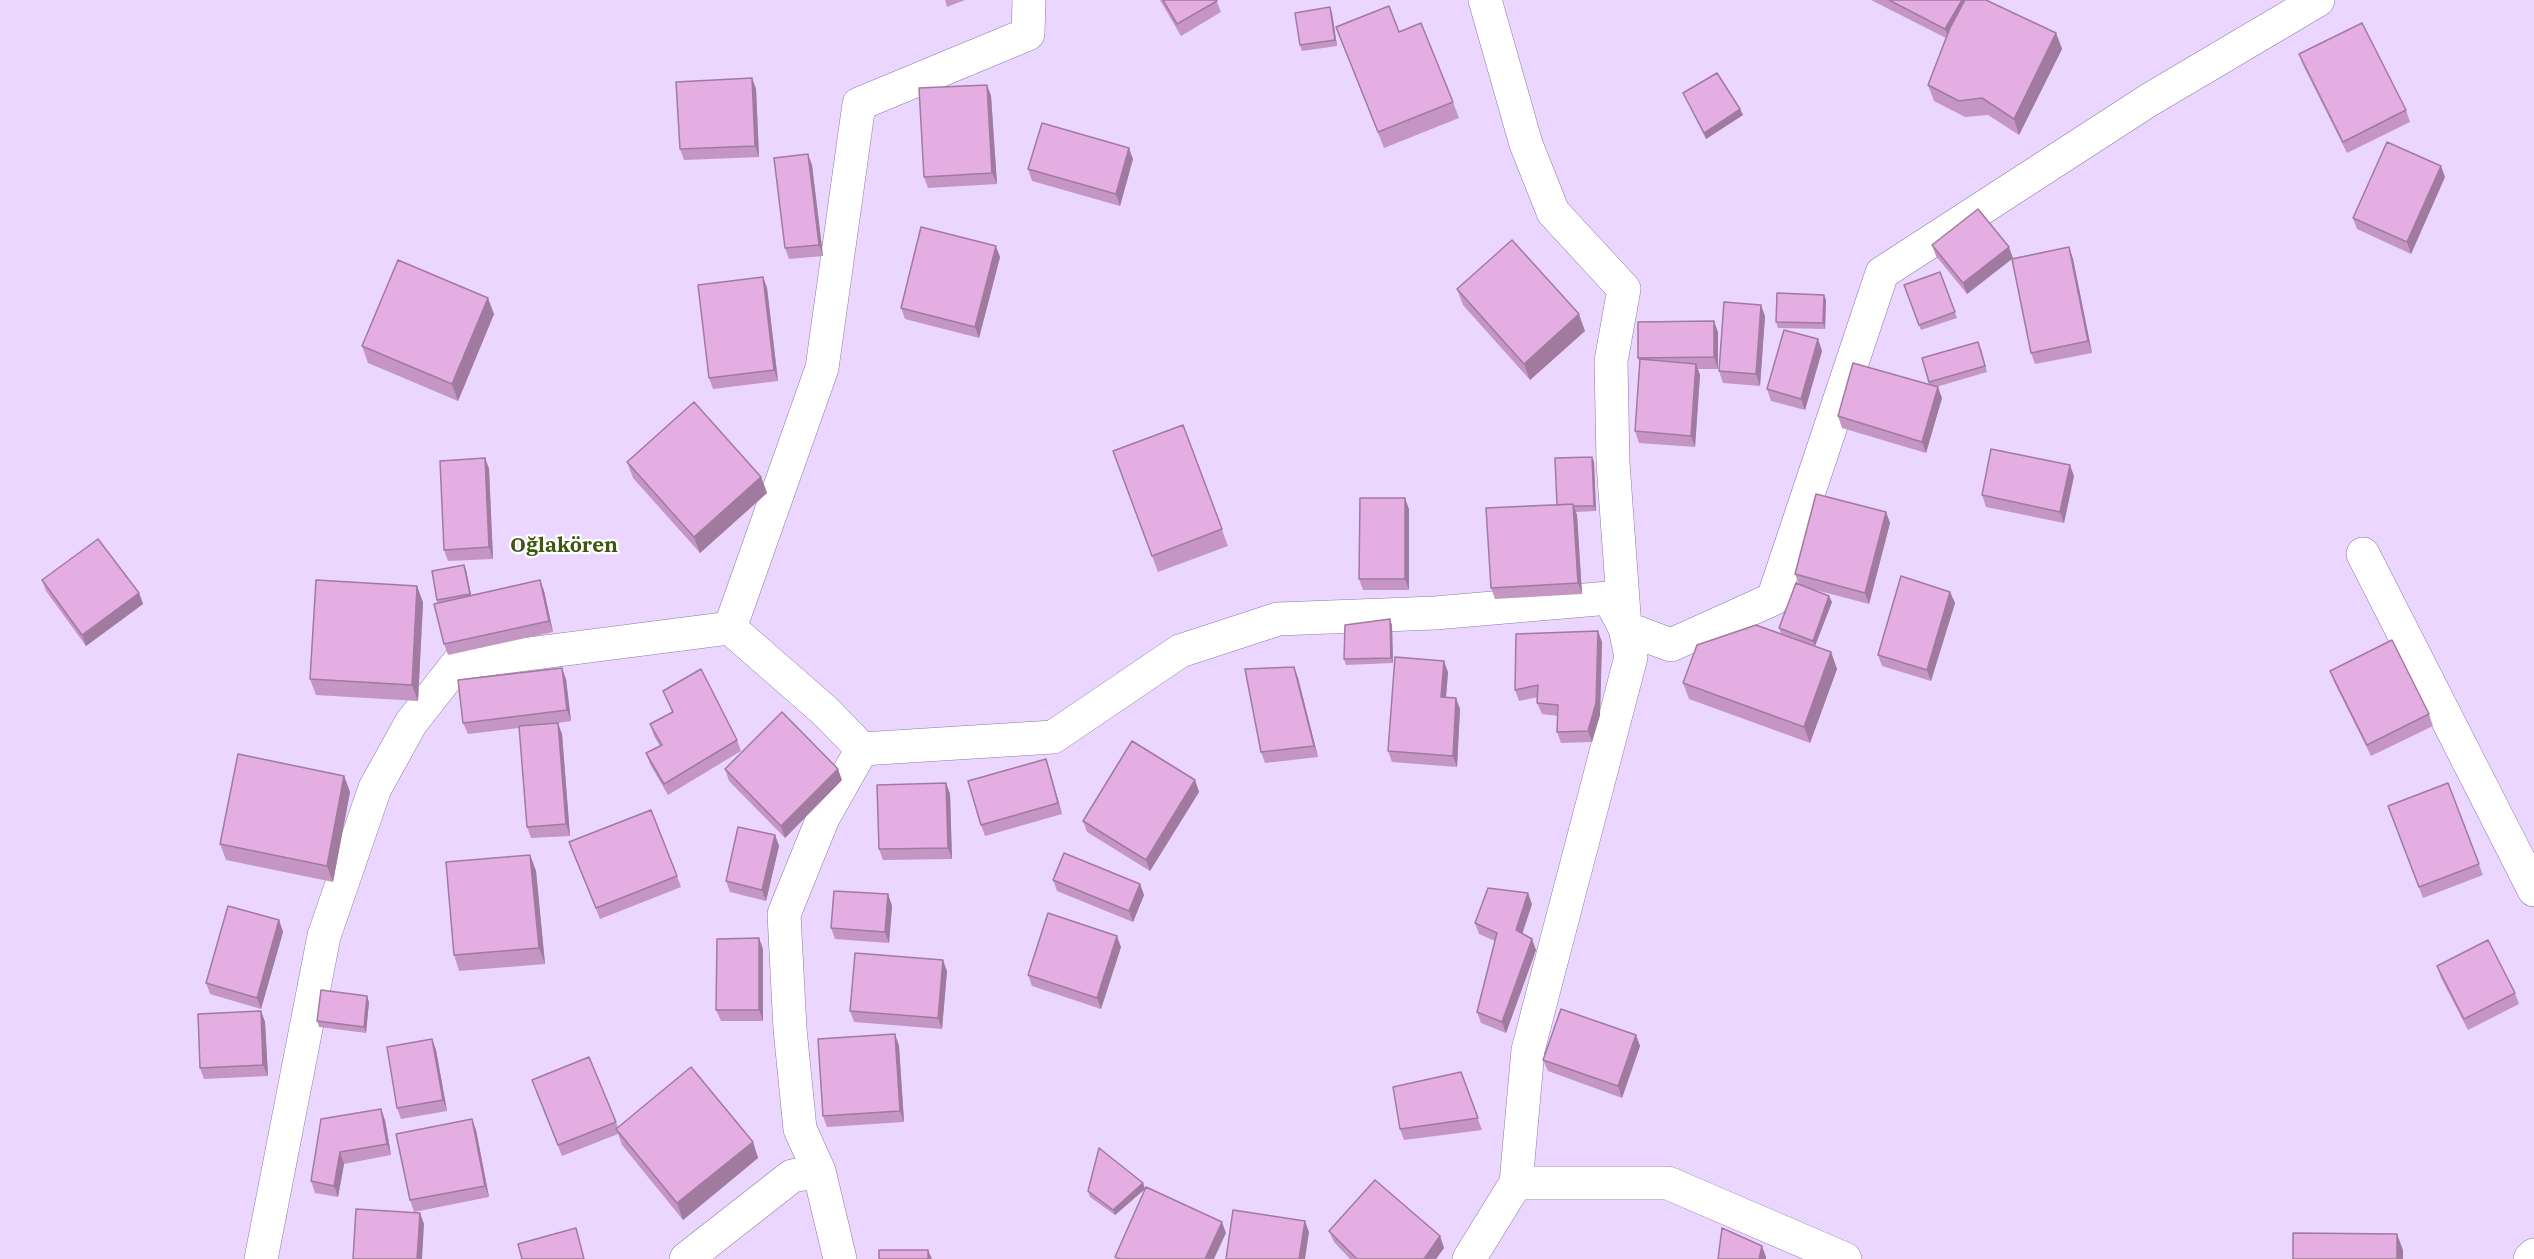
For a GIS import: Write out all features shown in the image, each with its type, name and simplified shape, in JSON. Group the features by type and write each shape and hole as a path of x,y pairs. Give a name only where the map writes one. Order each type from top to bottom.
{"street":[{"path":"730,628 822,368 859,104 1028,34 1029,0"},
{"path":"1469,1259 1516,1183 1528,1050 1631,657 1625,628 1612,463 1611,361 1624,289 1552,212 1526,144 1485,0"},
{"path":"261,1259 324,936 375,788 411,723 458,663 730,628 825,711 862,749 1053,737 1180,651 1278,619 1435,613 1609,598 1625,628 1671,645 1773,599 1882,273 2149,100 2318,0"},
{"path":"2363,554 2534,890"},
{"path":"840,1259 819,1171 800,1129 790,1029 784,914 823,818 862,749"},
{"path":"686,1259 792,1176 819,1171"},
{"path":"1516,1183 1668,1183 1845,1259"},
{"path":"2530,1259 2534,1255"}],"building":[{"path":"1163,0 1216,0 1217,1 1177,24"},
{"path":"1889,0 1962,0 1945,29"},
{"path":"1965,0 1986,0 2056,33 2014,119 1982,98 1959,101 1928,85 1950,28"},
{"path":"1389,6 1399,32 1421,23 1453,102 1378,132 1336,27"},
{"path":"1330,7 1335,40 1300,45 1295,13"},
{"path":"2362,23 2406,110 2343,142 2299,54"},
{"path":"1717,73 1740,109 1704,133 1683,93"},
{"path":"752,78 755,146 680,149 676,82"},
{"path":"987,85 992,173 924,177 919,88"},
{"path":"1042,123 1129,148 1116,194 1028,169"},
{"path":"2387,142 2441,166 2407,242 2353,218"},
{"path":"808,154 819,245 785,248 774,158"},
{"path":"1978,209 2009,247 1963,283 1932,245"},
{"path":"921,227 996,246 975,327 901,308"},
{"path":"1512,240 1579,314 1524,364 1457,289"},
{"path":"2069,247 2088,341 2031,353 2012,259"},
{"path":"398,260 488,298 452,384 362,346"},
{"path":"1940,272 1955,312 1919,325 1904,285"},
{"path":"763,277 774,370 709,378 698,285"},
{"path":"1777,293 1824,295 1823,323 1776,322"},
{"path":"1724,302 1761,305 1756,374 1719,371"},
{"path":"1714,321 1714,357 1638,358 1638,322"},
{"path":"1784,330 1818,339 1801,399 1767,389"},
{"path":"1978,342 1985,366 1929,382 1922,358"},
{"path":"1640,359 1696,364 1691,436 1635,431"},
{"path":"1853,363 1938,387 1922,442 1838,416"},
{"path":"694,402 761,477 694,537 627,462"},
{"path":"1183,425 1222,529 1152,556 1113,451"},
{"path":"1991,449 2070,465 2060,512 1982,495"},
{"path":"1592,457 1594,506 1557,505 1555,458"},
{"path":"485,458 489,547 444,550 440,461"},
{"path":"1816,494 1886,512 1865,593 1795,574"},
{"path":"1360,498 1405,498 1405,579 1359,579"},
{"path":"1573,504 1578,583 1491,588 1486,508"},
{"path":"98,539 139,593 82,635 42,580"},
{"path":"464,565 470,594 437,600 432,571"},
{"path":"1901,576 1950,592 1927,670 1878,655"},
{"path":"316,580 417,586 412,685 310,679"},
{"path":"540,580 549,621 444,644 434,604"},
{"path":"1796,583 1829,596 1813,641 1779,628"},
{"path":"1390,619 1391,658 1344,659 1345,625"},
{"path":"1756,625 1831,652 1804,727 1683,683 1697,645"},
{"path":"1598,631 1596,703 1588,731 1557,732 1558,705 1537,703 1538,685 1515,690 1516,634"},
{"path":"2392,640 2429,714 2367,745 2330,671"},
{"path":"1395,657 1444,661 1441,697 1456,698 1453,756 1388,751"},
{"path":"1294,667 1314,746 1261,752 1245,669"},
{"path":"562,668 567,710 463,723 458,680"},
{"path":"701,669 737,740 664,784 646,753 662,745 650,724 673,712 663,691"},
{"path":"782,712 838,769 781,826 725,769"},
{"path":"558,723 566,824 527,827 519,726"},
{"path":"1132,741 1195,780 1146,860 1083,821"},
{"path":"238,754 344,776 327,866 220,844"},
{"path":"1046,759 1058,803 981,825 968,781"},
{"path":"946,783 948,848 879,849 877,785"},
{"path":"2448,783 2479,864 2419,887 2388,806"},
{"path":"651,810 677,876 596,908 569,842"},
{"path":"738,827 775,835 762,890 726,881"},
{"path":"1064,853 1140,884 1129,911 1053,880"},
{"path":"530,855 539,948 454,955 446,862"},
{"path":"1488,888 1528,893 1516,930 1532,939 1502,1022 1477,1012 1497,933 1475,923"},
{"path":"834,891 888,894 885,932 831,928"},
{"path":"228,906 279,920 257,998 206,983"},
{"path":"1048,913 1117,936 1097,998 1028,975"},
{"path":"759,938 759,1010 716,1010 717,939"},
{"path":"2488,940 2515,993 2464,1019 2437,966"},
{"path":"855,953 943,960 938,1018 850,1011"},
{"path":"321,990 367,996 364,1027 317,1021"},
{"path":"1561,1009 1636,1035 1618,1086 1543,1060"},
{"path":"261,1011 263,1065 200,1068 198,1014"},
{"path":"895,1034 900,1111 823,1116 818,1039"},
{"path":"432,1039 443,1100 397,1108 387,1047"},
{"path":"589,1057 616,1122 558,1145 532,1080"},
{"path":"691,1067 753,1142 677,1203 616,1129"},
{"path":"1461,1072 1478,1118 1400,1129 1393,1087"},
{"path":"381,1109 387,1144 340,1152 334,1186 311,1181 321,1119"},
{"path":"472,1119 485,1186 410,1200 396,1134"},
{"path":"1099,1148 1143,1183 1113,1210 1088,1191"},
{"path":"1375,1180 1440,1236 1424,1259 1357,1259 1329,1231"},
{"path":"1146,1187 1222,1222 1205,1259 1120,1259 1115,1257"},
{"path":"356,1209 420,1213 417,1259 353,1259"},
{"path":"1233,1210 1305,1221 1299,1259 1226,1259"},
{"path":"576,1228 584,1259 522,1259 518,1244"},
{"path":"1722,1228 1762,1246 1759,1259 1718,1259"},
{"path":"2293,1233 2397,1234 2397,1259 2293,1259"},
{"path":"879,1250 928,1250 928,1259 879,1259"}],"district":[{"name":"Oğlakören","path":"564,546"}]}
